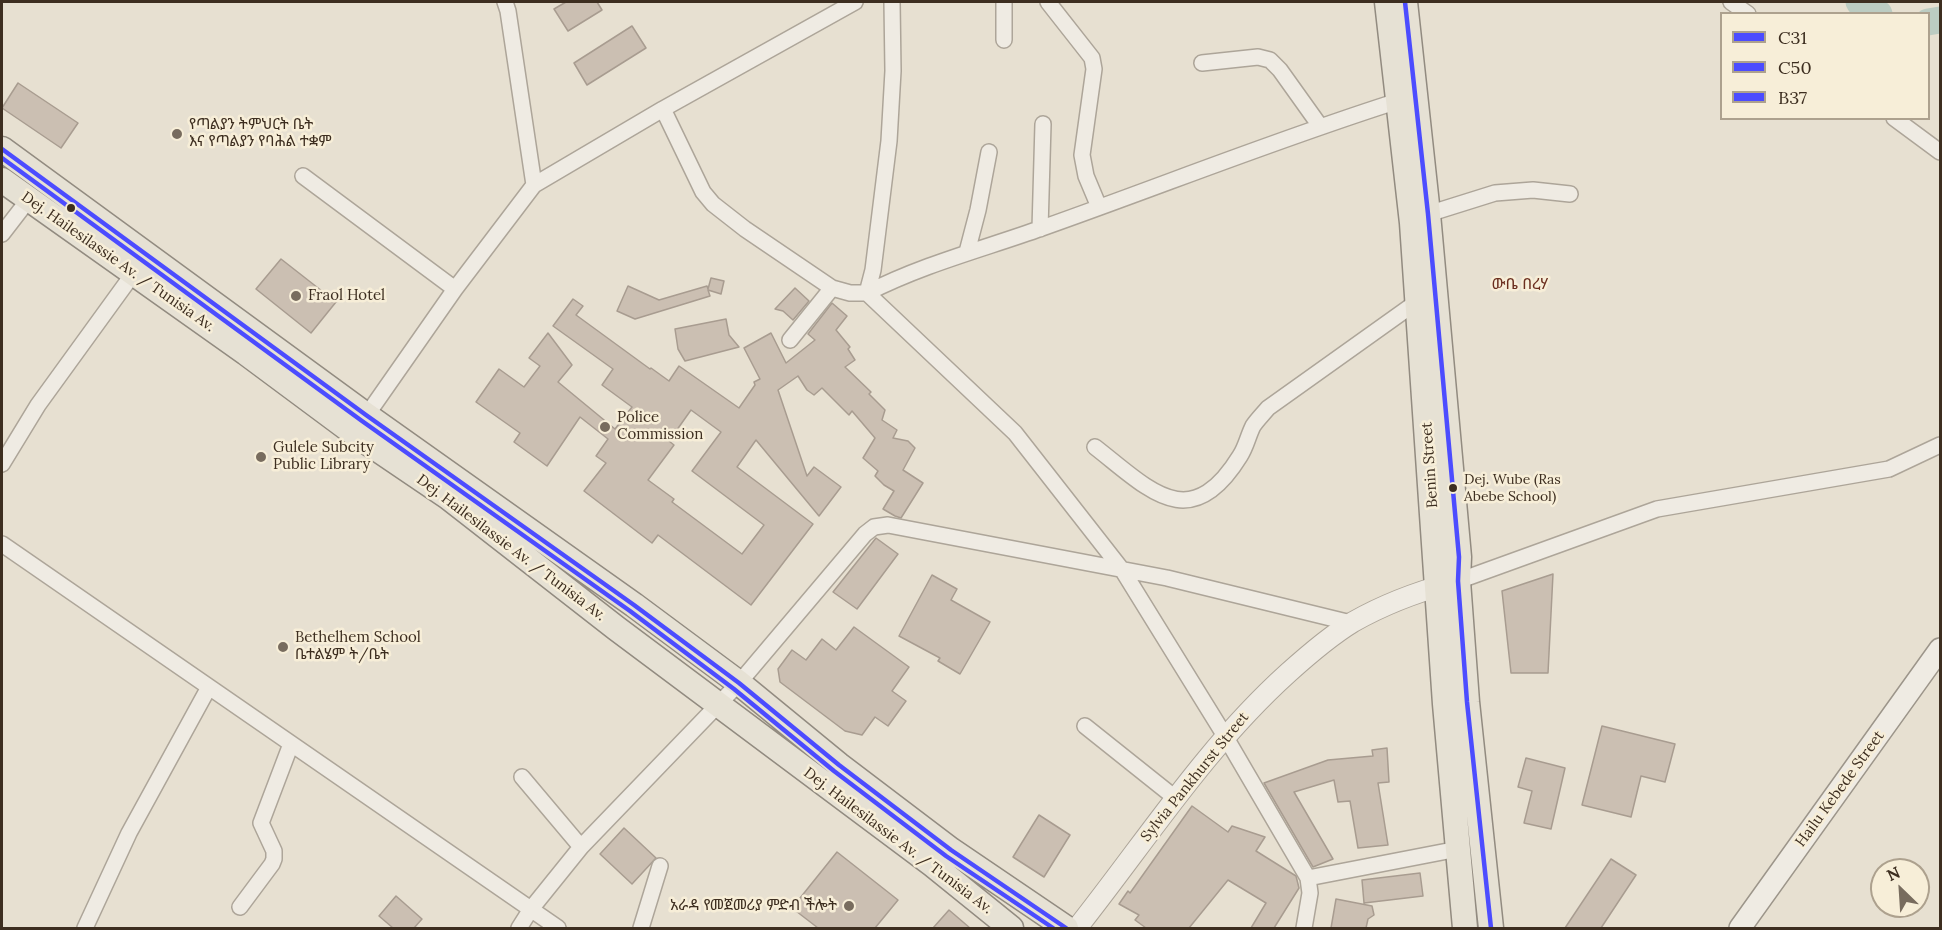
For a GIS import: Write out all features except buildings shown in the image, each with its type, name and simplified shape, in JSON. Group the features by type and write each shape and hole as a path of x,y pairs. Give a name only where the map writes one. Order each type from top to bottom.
{"main road":[{"name":"Benin Street","path":"1386,2 1398,101 1420,219"},
{"name":"Benin Street","path":"1405,2 1427,299 1459,557 1448,584 1456,703 1458,849 1465,928"},
{"path":"2,149 360,425 634,605 739,683 839,765 951,850 1065,928"},
{"name":"Dej. Hailesilassie Av. / Tunisia Av.","path":"2,180 246,353 360,425 616,628 933,865 1011,928"},
{"name":"Hailu Kebede Street","path":"1740,928 1941,649"},
{"name":"Benin Street","path":"1456,703 1491,928"}],"street":[{"path":"505,2 534,185"},
{"path":"360,425 455,289 534,185 663,109 855,2"},
{"path":"867,293 873,270 889,141 893,71 892,2"},
{"path":"1004,2 1004,40"},
{"path":"1048,2 1092,58 1094,69 1082,163 1099,207"},
{"path":"1731,2 1745,12"},
{"path":"1202,63 1258,57 1270,60 1280,70 1320,126"},
{"path":"663,109 703,192 713,204 745,229 832,288 850,293 867,293 967,252 1040,229 1320,126 1398,101"},
{"path":"1897,120 1941,152"},
{"path":"1040,229 1043,124"},
{"path":"967,252 989,152"},
{"path":"303,176 455,289"},
{"path":"1420,219 1495,194 1533,190 1570,194"},
{"path":"2,234 29,199"},
{"path":"2,461 44,395 133,274"},
{"path":"789,340 832,288"},
{"path":"867,293 1015,433 1123,571 1225,736 1308,878 1310,893 1304,928"},
{"path":"1095,447 1149,489 1167,498 1183,502 1205,495 1226,477 1242,454 1254,425 1268,408 1427,299"},
{"path":"1448,584 1657,509 1889,469 1941,444"},
{"path":"519,928 531,909 581,847 739,683 865,534 874,527 888,525 1167,578 1351,623"},
{"path":"2,544 558,928"},
{"name":"Sylvia Pankhurst Street","path":"1077,928 1174,797 1225,736 1274,686 1310,653 1351,623 1382,607 1448,584"},
{"path":"85,928 129,833 209,687"},
{"path":"1085,726 1174,797"},
{"path":"240,907 272,864 273,850 261,823 291,744"},
{"path":"522,777 581,847"},
{"path":"1308,878 1458,849"},
{"path":"641,928 660,866"}],"waterway":[{"path":"1859,2 1875,12"},
{"path":"1930,22 1940,20"}],"transit line":[{"name":"B37","path":"1405,2 1428,214 1459,557 1458,581 1467,702 1491,928"},
{"name":"C31","path":"2,149 366,415 634,605 739,683 839,765 951,850 1066,928"},
{"name":"C50","path":"2,158 362,421 630,611 734,689 834,771 946,856 1053,928"}],"place":[{"name":"የጣልያን ትምህርት ቤት እና የጣልያን የባሕል ተቋም","path":"177,134"},
{"name":"Fraol Hotel","path":"296,296"},
{"name":"Police Commission","path":"605,427"},
{"name":"Gulele Subcity Public Library","path":"261,457"},
{"name":"Dej. Wube (Ras Abebe School)","path":"1453,488"},
{"name":"Bethelhem School ቤተልሄም ት/ቤት","path":"283,647"},
{"name":"አራዳ የመጀመሪያ ምድብ ችሎት","path":"849,906"}],"district":[{"name":"ውቤ በረሃ","path":"1520,284"}]}
